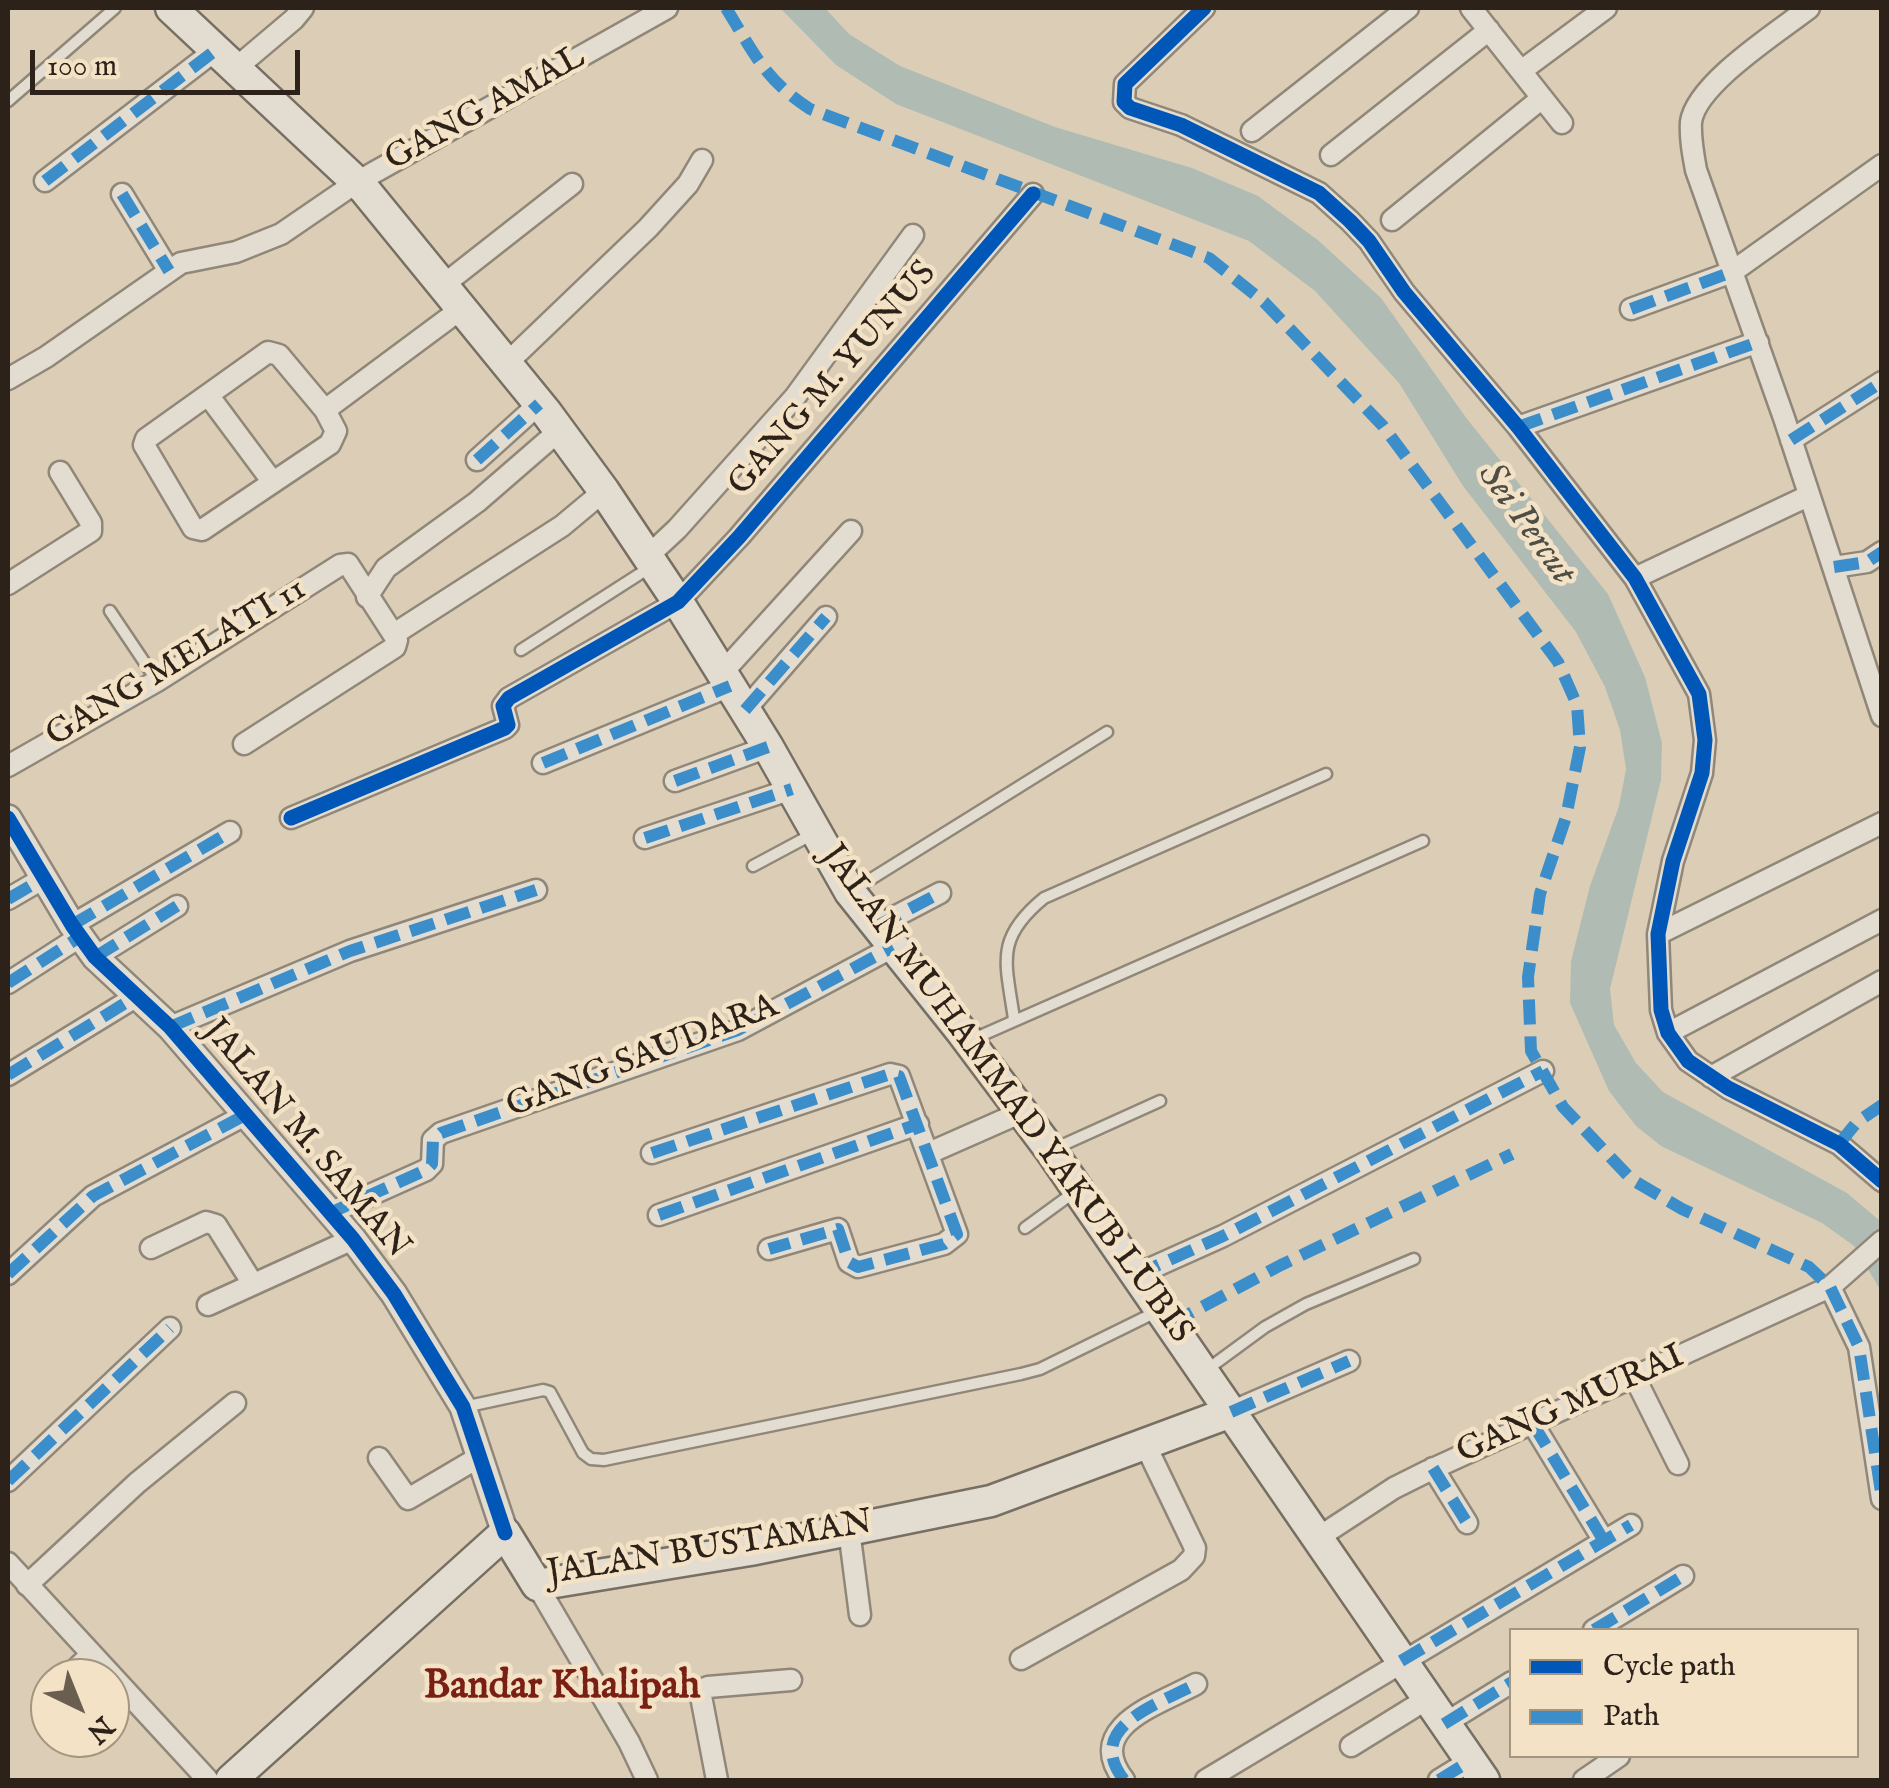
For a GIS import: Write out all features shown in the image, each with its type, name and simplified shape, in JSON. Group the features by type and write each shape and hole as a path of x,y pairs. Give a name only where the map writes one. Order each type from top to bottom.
{"main road":[{"name":"JALAN MUHAMMAD YAKUB LUBIS","path":"171,8 357,182 560,430 678,602 768,747 850,892 1051,1150 1477,1771"},
{"name":"JALAN BUSTAMAN","path":"231,1780 505,1533 537,1586 750,1550 991,1501 1231,1412"}],"street":[{"path":"45,180 226,58 294,19 303,8"},
{"name":"GANG AMAL","path":"8,376 46,357 169,271 194,258 236,252 280,234 357,182 667,8"},
{"path":"1252,131 1408,8"},
{"path":"1471,8 1562,123"},
{"path":"1521,72 1606,8"},
{"path":"1808,8 1706,89 1692,120 1696,170 1758,342 1882,716"},
{"path":"1193,11 1124,84 1124,102 1130,108 1181,125 1319,193 1369,242 1404,292 1518,427 1635,578 1699,694 1706,740 1702,774 1673,860 1658,934 1660,1010 1668,1033 1688,1062 1838,1144 1882,1181"},
{"path":"1330,155 1489,30"},
{"path":"1392,220 1542,98"},
{"path":"506,364 648,228 688,184 702,160"},
{"path":"1631,309 1732,272 1882,165"},
{"path":"325,410 452,298 572,184"},
{"path":"122,194 169,271"},
{"name":"GANG M. YUNUS","path":"291,818 505,728 508,725 503,706 509,698 678,602 739,537 1033,194"},
{"path":"651,560 794,397 914,235"},
{"path":"1518,427 1758,342"},
{"path":"273,352 325,410 336,432 334,439 198,530 144,446 146,439 273,352"},
{"path":"1791,440 1882,382"},
{"path":"208,395 272,481"},
{"path":"476,460 540,404"},
{"path":"244,744 389,653 397,640 367,597 386,568 477,502 560,430"},
{"path":"8,584 91,530 60,472"},
{"path":"394,634 548,536 604,491"},
{"path":"1635,578 1808,496"},
{"path":"732,690 850,532"},
{"path":"1834,567 1867,562 1882,552"},
{"name":"GANG MELATI 11","path":"8,766 157,680 340,565 348,564 367,597"},
{"path":"544,762 732,690 826,617"},
{"path":"675,781 768,747"},
{"path":"645,838 792,789"},
{"name":"JALAN M. SAMAN","path":"8,818 83,939 170,1027 247,1114 394,1294 462,1407 505,1533"},
{"path":"1658,934 1882,822"},
{"path":"8,983 83,939 230,832"},
{"path":"8,899 44,878"},
{"path":"170,1027 350,951 536,890"},
{"name":"GANG SAUDARA","path":"330,1212 426,1170 432,1164 433,1140 442,1133 738,1030 885,937 940,894"},
{"path":"83,939 176,906"},
{"path":"1668,1033 1881,922"},
{"path":"1711,1077 1882,981"},
{"path":"8,1075 136,996"},
{"path":"1136,1274 1223,1236 1543,1071"},
{"path":"652,1152 890,1074 899,1076 957,1230 954,1238 858,1266 850,1262 838,1229 769,1249"},
{"path":"929,1153 1022,1112"},
{"path":"8,1274 93,1196 247,1114"},
{"path":"659,1215 918,1124"},
{"path":"151,1248 206,1222 216,1225 253,1284"},
{"path":"208,1305 352,1239"},
{"name":"GANG MURAI","path":"1318,1537 1433,1468 1636,1378 1834,1283 1882,1241"},
{"path":"1834,1283 1859,1347 1882,1499"},
{"path":"8,1481 170,1328"},
{"path":"1231,1412 1349,1361"},
{"path":"1636,1378 1678,1464"},
{"path":"28,1585 137,1482 235,1403"},
{"path":"1533,1424 1604,1541"},
{"path":"1021,1658 1182,1570 1194,1556 1195,1548 1144,1444"},
{"path":"380,1458 408,1499 480,1456"},
{"path":"1433,1468 1466,1523"},
{"path":"1206,1780 1632,1525"},
{"path":"849,1530 860,1615"},
{"path":"8,1563 208,1780"},
{"path":"1597,1628 1683,1576"},
{"path":"537,1586 647,1780"},
{"path":"717,1780 700,1691 708,1686 792,1680"},
{"path":"1351,1746 1509,1683"},
{"path":"1124,1780 1112,1761 1109,1748 1113,1739 1138,1716 1196,1684"},
{"path":"1584,1780 1616,1758"},
{"path":"1438,1780 1477,1771"}],"lane":[{"path":"8,101 115,8"},
{"path":"521,650 651,560"},
{"path":"110,611 157,680"},
{"path":"850,892 1106,732"},
{"path":"1014,1019 1005,956 1012,933 1026,912 1044,898 1326,774"},
{"path":"752,866 816,832"},
{"path":"969,1042 1424,841"},
{"path":"1051,1150 1160,1100"},
{"path":"1025,1228 1078,1190"},
{"path":"1203,1372 1265,1327 1306,1304 1414,1258"},
{"path":"462,1407 543,1390 550,1392 583,1452 591,1459 604,1460 1022,1374 1040,1369 1160,1310"},
{"path":"80,1658 89,1650"}],"water":[{"name":"Sei Percut","path":"780,8 825,8 849,34 900,66 1055,127 1192,168 1258,196 1319,241 1381,298 1467,419 1608,594 1645,677 1662,743 1661,780 1610,989 1614,1025 1636,1063 1663,1092 1847,1193 1879,1220 1881,1291 1854,1246 1822,1223 1661,1146 1636,1126 1609,1091 1570,1003 1571,961 1590,886 1619,806 1626,769 1620,730 1605,687 1576,632 1463,486 1399,383 1315,291 1249,241 896,104 836,65"}],"marked path":[{"path":"726,8 771,76 810,109 1209,258 1264,302 1383,426 1558,662 1577,705 1580,747 1566,817 1540,894 1528,977 1531,1051 1563,1107 1631,1179 1682,1209 1809,1267 1830,1287 1859,1347 1882,1499"},
{"path":"45,181 217,49"},
{"path":"122,194 169,271"},
{"path":"1631,309 1732,272"},
{"path":"1518,427 1758,342"},
{"path":"1791,440 1882,382"},
{"path":"477,460 539,404"},
{"path":"1834,567 1867,562 1882,552"},
{"path":"745,710 826,617"},
{"path":"543,763 730,686"},
{"path":"675,781 768,747"},
{"path":"645,838 792,789"},
{"path":"72,925 230,832"},
{"path":"8,899 44,878"},
{"path":"170,1027 350,951 536,890"},
{"path":"877,926 940,893"},
{"path":"95,957 177,906"},
{"path":"8,983 81,936"},
{"path":"330,1213 426,1170 432,1164 433,1140 441,1133 738,1030 893,947"},
{"path":"8,1075 137,996"},
{"path":"1136,1275 1223,1236 1543,1071"},
{"path":"652,1153 890,1074 899,1076 957,1234 944,1244 858,1267 849,1262 838,1229 769,1249"},
{"path":"1839,1144 1857,1122 1882,1105"},
{"path":"8,1274 93,1196 247,1114"},
{"path":"659,1215 918,1124"},
{"path":"1170,1324 1281,1265 1512,1154"},
{"path":"8,1481 170,1328"},
{"path":"1231,1412 1349,1361"},
{"path":"1533,1424 1604,1541"},
{"path":"1433,1468 1467,1523"},
{"path":"1401,1661 1631,1525"},
{"path":"1597,1628 1683,1576"},
{"path":"1124,1780 1114,1762 1112,1746 1118,1732 1145,1710 1196,1684"},
{"path":"1444,1724 1509,1684"},
{"path":"1439,1780 1470,1761"}],"cycle path":[{"path":"1204,8 1125,84 1124,102 1130,108 1181,125 1319,193 1350,221 1635,578 1699,694 1705,740 1702,773 1673,861 1658,934 1661,1010 1668,1033 1688,1061 1728,1088 1839,1144 1882,1181"},
{"path":"291,818 505,728 508,725 503,706 509,698 678,602 739,537 1033,194"},
{"path":"8,818 95,957 170,1027 353,1239 394,1294 463,1407 505,1533"}],"district":[{"name":"Bandar Khalipah","path":"562,1689"}]}
